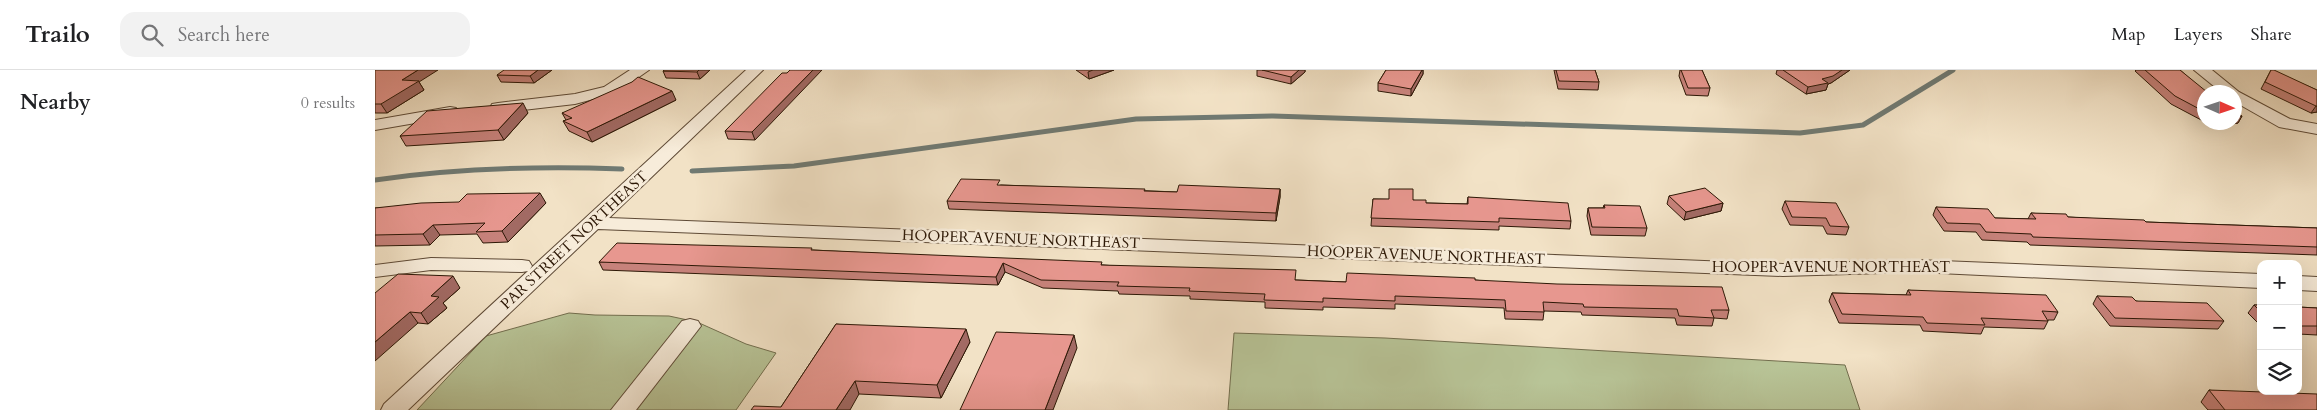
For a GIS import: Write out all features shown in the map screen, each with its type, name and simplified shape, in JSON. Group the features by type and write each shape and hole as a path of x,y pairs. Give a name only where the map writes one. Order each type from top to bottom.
{"street":[{"path":"481,110 575,99 610,90 641,70"},
{"name":"PAR STREET NORTHEAST","path":"393,410 755,70"},
{"path":"2202,70 2222,85"},
{"path":"2242,100 2285,123 2317,129"},
{"path":"375,125 430,114 464,111"},
{"name":"HOOPER AVENUE NORTHEAST","path":"591,223 1783,270 1917,266 2257,281"},
{"path":"375,271 431,264 522,266"},
{"path":"2302,283 2317,284"},
{"path":"623,410 690,326"}],"green space":[{"path":"569,313 669,316 697,322 746,344 776,353 736,410 417,410 486,336"},
{"path":"1234,333 1385,338 1845,365 1860,410 1228,410"}],"building":[{"path":"375,70 418,70 402,80 419,81 381,104 375,104"},
{"path":"504,70 538,70 530,76 497,75"},
{"path":"664,70 699,70 697,72"},
{"path":"790,70 813,70 752,132 725,131 782,73 787,73"},
{"path":"1262,70 1299,70 1291,77"},
{"path":"1386,70 1422,70 1411,89 1378,83"},
{"path":"1556,70 1595,70 1599,82 1559,81"},
{"path":"1681,70 1702,70 1710,88 1688,88"},
{"path":"1783,70 1842,70 1833,76 1822,79 1828,83 1808,87"},
{"path":"2145,70 2180,70 2198,85 2197,108 2175,96"},
{"path":"2271,70 2317,90 2317,106 2265,82"},
{"path":"638,77 672,91 587,132 563,121 572,118 562,113 632,82"},
{"path":"523,103 498,130 400,136 427,111"},
{"path":"961,179 1000,180 997,185 1145,189 1144,191 1177,192 1179,185 1280,189 1276,213 947,201"},
{"path":"1705,188 1723,203 1686,212 1669,196"},
{"path":"1389,189 1413,189 1413,200 1426,200 1426,203 1468,204 1468,197 1568,203 1571,221 1499,218 1499,222 1371,218 1373,199 1389,199"},
{"path":"540,193 502,231 476,232 485,223 433,225 423,234 375,235 375,208 421,203 459,202 467,194"},
{"path":"1785,201 1836,203 1849,227 1830,226 1826,218 1792,217"},
{"path":"1604,205 1640,206 1647,228 1592,227 1588,208 1605,208"},
{"path":"1936,207 1988,209 1995,218 2036,219 2031,213 2066,214 2068,217 2144,220 2146,222 2317,228 2317,247 2033,237 2031,234 1986,232 1980,224 1947,223"},
{"path":"617,243 812,248 811,250 1102,262 1101,265 1296,270 1295,280 1346,282 1347,273 1475,278 1475,280 1557,284 1722,287 1729,310 1711,310 1714,318 1679,316 1677,309 1584,307 1583,304 1543,302 1544,312 1506,311 1505,300 1395,296 1395,301 1323,298 1323,302 1264,300 1265,294 1189,291 1190,288 1117,286 1119,282 1041,280 1003,263 996,277 599,262"},
{"path":"398,274 453,276 431,296 439,297 421,313 410,312 375,342 375,293"},
{"path":"1908,290 2046,295 2058,312 2042,311 2048,321 1981,318 1985,325 1927,323 1923,317 1842,314 1832,293 1911,295"},
{"path":"2097,296 2132,297 2136,301 2207,303 2224,321 2115,318"},
{"path":"2302,307 2317,308 2317,326 2302,326"},
{"path":"836,324 966,329 937,385 855,381 836,410 751,410 754,406 781,407"},
{"path":"996,332 1074,335 1045,410 960,410"},
{"path":"2209,390 2257,392 2257,395 2317,394 2317,410 2225,410"}],"waterway":[{"path":"692,171 794,166 1136,119 1273,116 1800,133 1863,125 1953,70"},
{"path":"375,180 467,170 622,169"}]}
